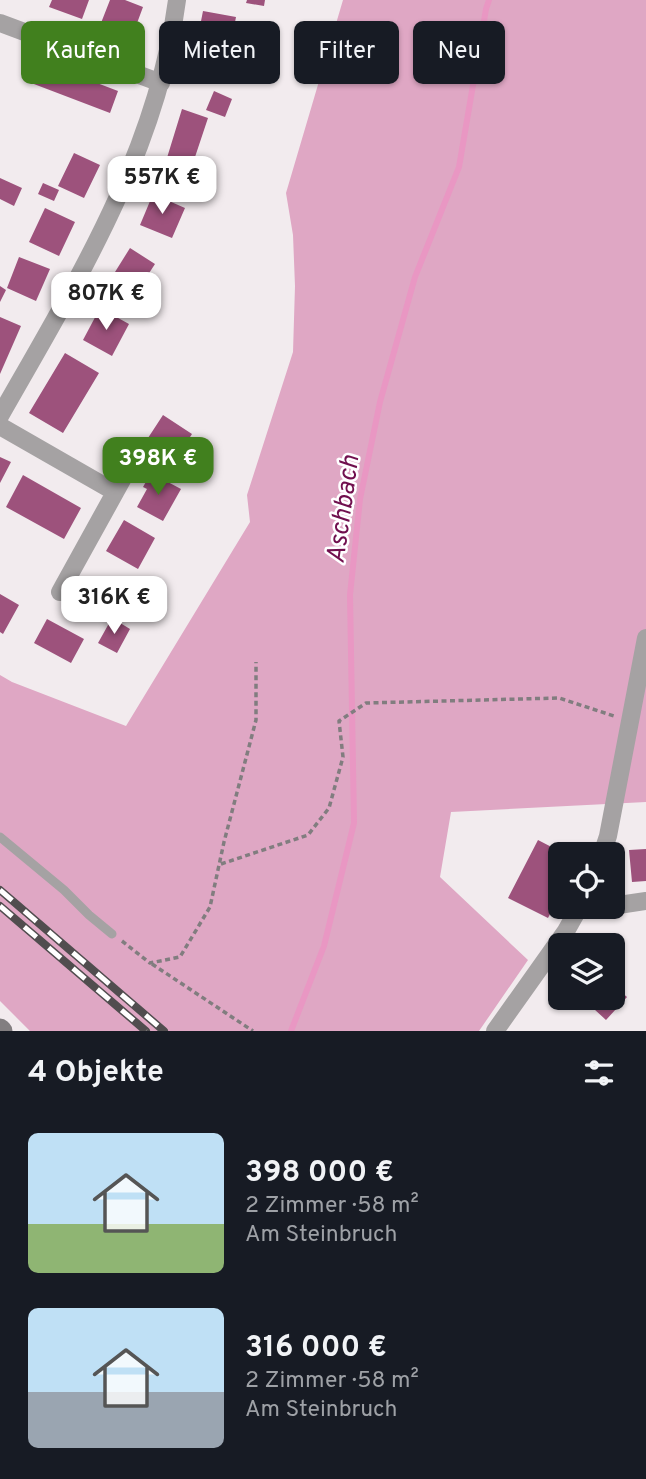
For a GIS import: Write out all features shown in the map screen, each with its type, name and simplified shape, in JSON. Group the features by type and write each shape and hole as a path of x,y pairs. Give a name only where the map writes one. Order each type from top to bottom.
{"street":[{"path":"174,21 177,0"},
{"path":"0,23 159,82"},
{"path":"0,416 72,291 113,208 144,138 161,84"},
{"path":"0,426 116,492"},
{"path":"60,592 133,460"},
{"path":"606,842 646,638"},
{"path":"625,904 646,901"},
{"path":"495,1031 573,919"}],"lane":[{"path":"0,837 112,934"}],"path":[{"path":"150,963 180,957 211,906 224,842 256,720 256,662"},
{"path":"221,864 308,835 329,808 343,757 339,721 366,703 559,698 630,722"},
{"path":"112,934 150,963 253,1031"}],"shaded area":[{"path":"343,0 646,0 646,802 451,812 440,877 528,960 479,1031 30,1031 0,1001 0,675 126,726 250,522 247,495 293,352 293,235 286,193 318,84 399,84 399,21 337,21"}],"building":[{"path":"52,0 89,0 82,19 49,7"},
{"path":"110,0 125,0 143,7 138,21 102,21"},
{"path":"247,0 265,0 264,6 246,3"},
{"path":"203,11 236,17 235,21 201,21"},
{"path":"34,84 100,84 118,91 110,113"},
{"path":"214,91 232,99 225,117 206,110"},
{"path":"182,109 208,118 191,169 166,161"},
{"path":"74,153 100,165 84,198 58,186"},
{"path":"0,178 22,188 14,206 0,199"},
{"path":"43,183 59,190 54,201 38,194"},
{"path":"153,194 185,208 172,238 140,225"},
{"path":"45,208 75,222 59,256 29,242"},
{"path":"130,248 155,264 131,301 105,288"},
{"path":"19,257 50,269 36,301 7,288"},
{"path":"0,286 6,290 0,302"},
{"path":"100,308 129,324 112,356 83,340"},
{"path":"0,317 21,326 0,374"},
{"path":"65,353 99,373 63,433 29,413"},
{"path":"163,415 192,434 177,457 148,438"},
{"path":"0,457 11,462 0,483"},
{"path":"151,473 181,489 163,521 137,507 147,489 143,487"},
{"path":"23,475 81,508 64,539 6,507"},
{"path":"124,520 155,538 138,569 106,551"},
{"path":"93,579 118,592 107,613 82,600"},
{"path":"0,594 19,605 3,634 0,632"},
{"path":"112,618 130,629 117,653 98,643"},
{"path":"47,619 84,639 71,663 34,643"},
{"path":"538,840 548,845 548,918 508,898"},
{"path":"646,849 646,881 632,882 629,850"},
{"path":"595,1010 615,1010 606,1020"}],"waterway":[{"name":"Aschbach","path":"291,1031 324,946 354,823 350,595 360,499 380,402 415,277 459,167 489,0"}],"railway":[{"path":"0,890 164,1031"},
{"path":"0,906 146,1031"}]}
